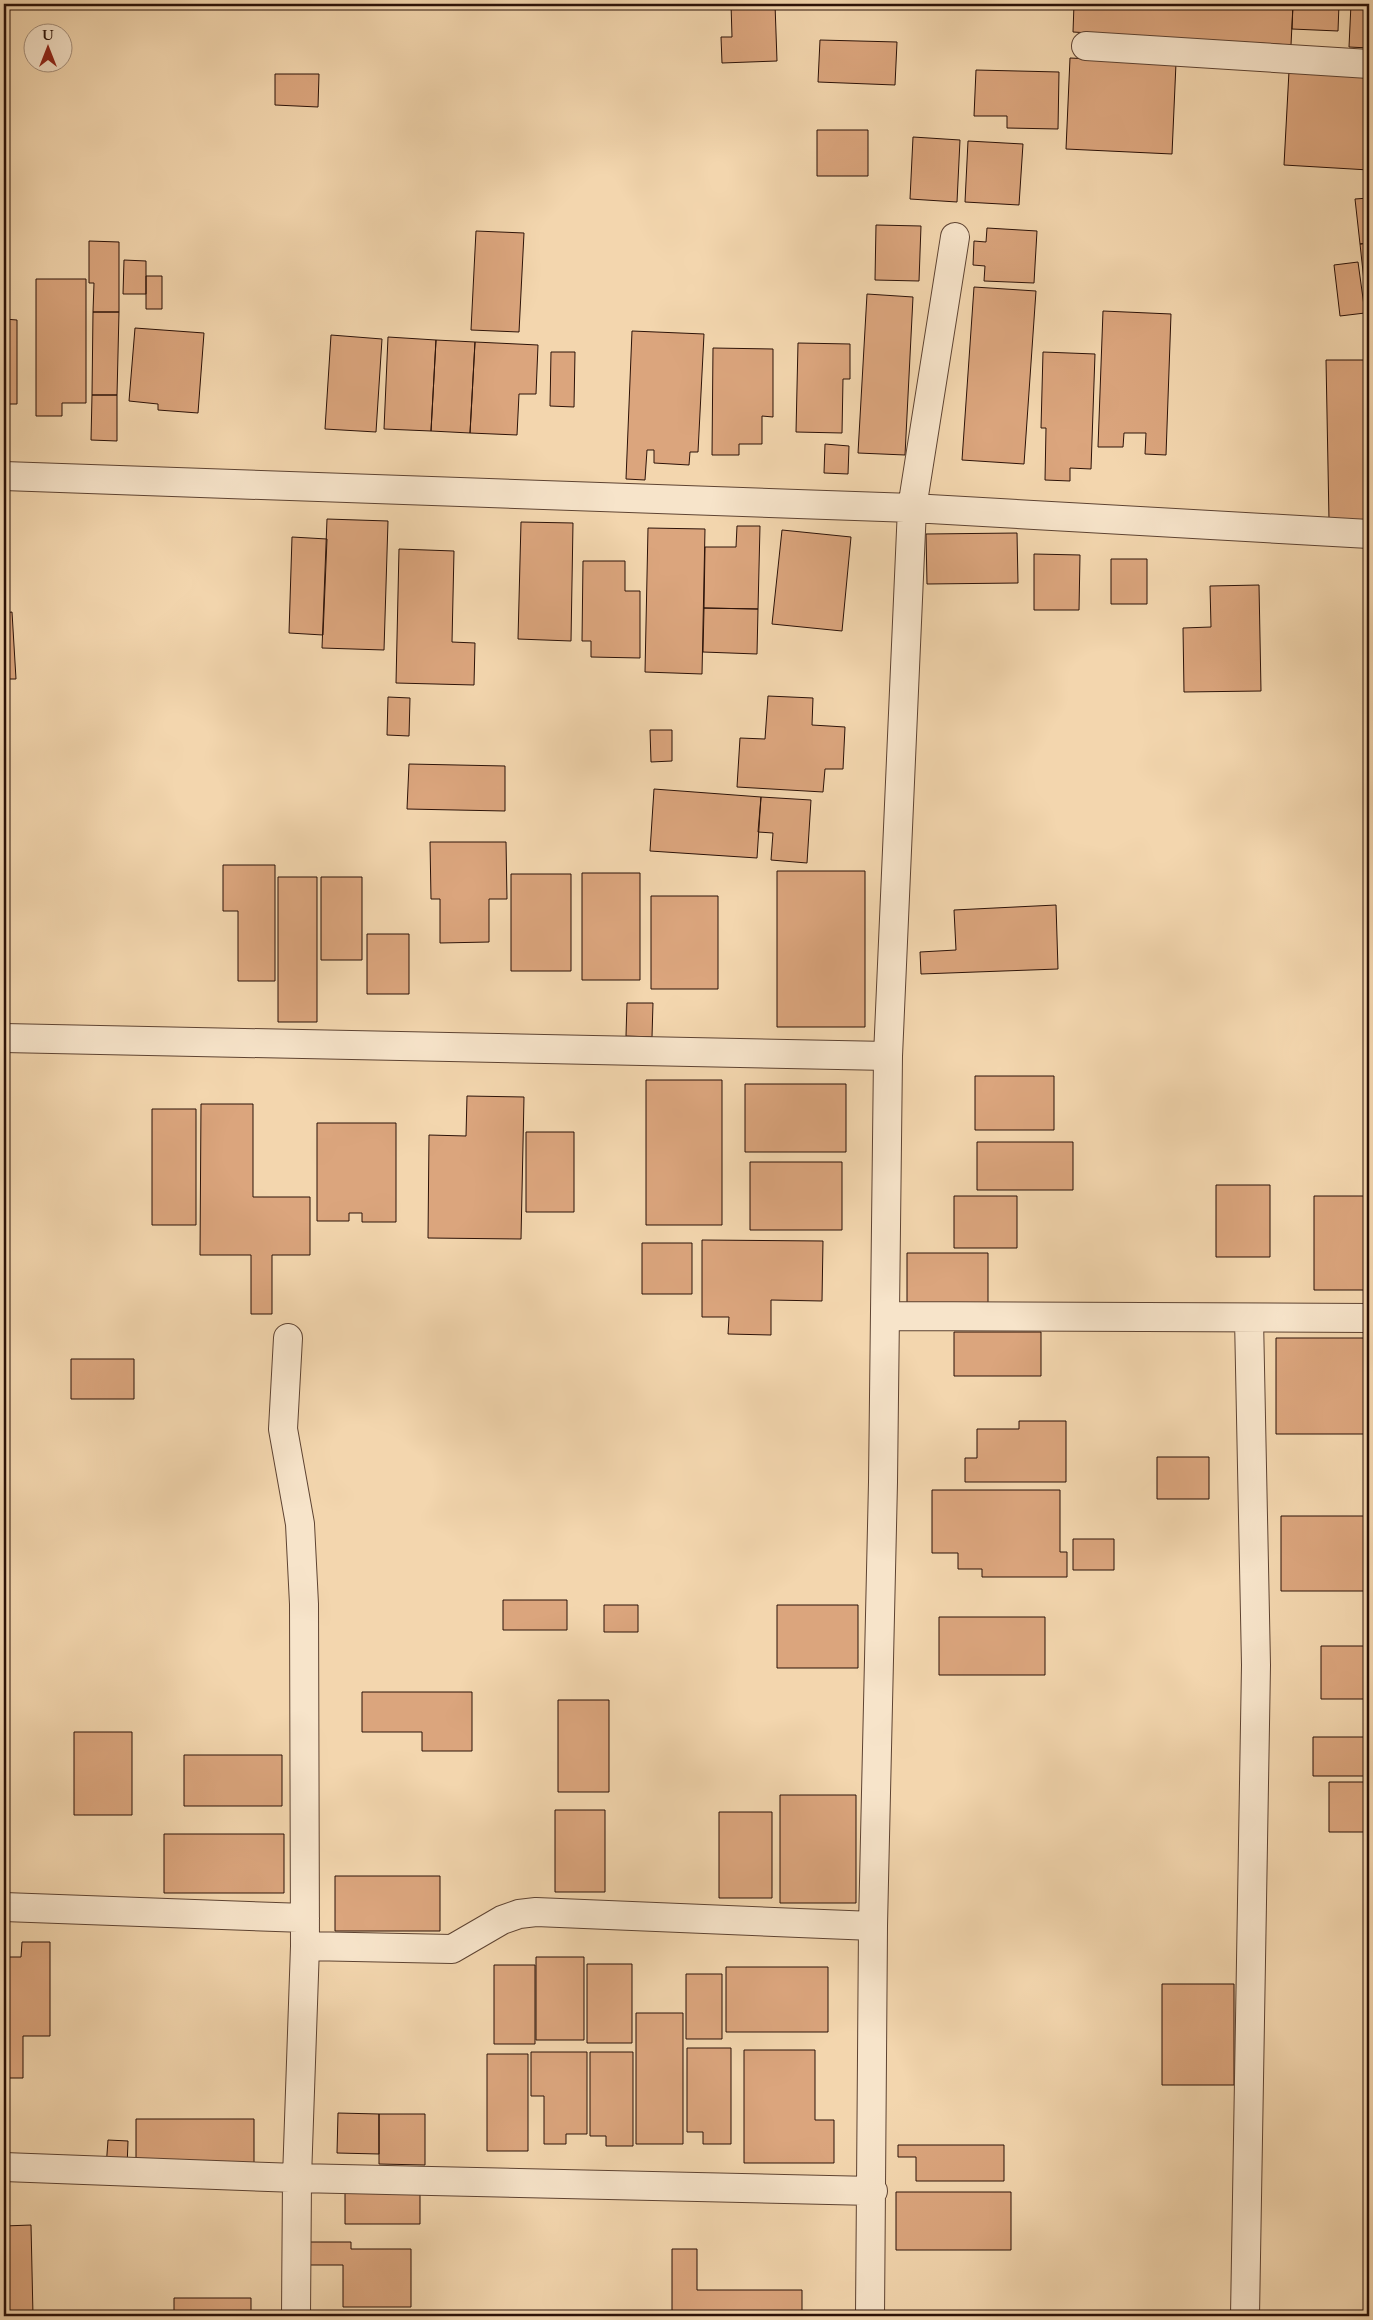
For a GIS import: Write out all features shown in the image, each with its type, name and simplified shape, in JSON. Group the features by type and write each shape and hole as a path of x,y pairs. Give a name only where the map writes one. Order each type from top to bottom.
{"street":[{"path":"1086,46 1369,64"},
{"path":"870,2316 873,2191 873,1926 888,1056 912,508 955,237"},
{"path":"4,476 912,508 1369,534"},
{"path":"4,1038 888,1056"},
{"path":"885,1316 1369,1318"},
{"path":"1245,2316 1256,1665 1249,1318"},
{"path":"288,1338 283,1429 300,1524 304,1604 305,1946 297,2178 296,2316"},
{"path":"4,1907 305,1918"},
{"path":"305,1946 452,1949 502,1920 519,1914 536,1912 873,1926"},
{"path":"4,2167 297,2178 873,2191"}],"building":[{"path":"731,4 775,4 777,61 722,63 721,37 732,37"},
{"path":"1074,4 1293,4 1291,45 1073,32"},
{"path":"1293,4 1339,4 1338,31 1292,29"},
{"path":"1351,4 1369,4 1369,48 1349,47"},
{"path":"820,40 897,42 895,85 818,82"},
{"path":"1070,58 1176,63 1172,154 1066,149"},
{"path":"976,70 1059,72 1058,129 1007,128 1007,116 974,116"},
{"path":"1289,71 1369,76 1369,170 1284,165"},
{"path":"275,74 319,74 318,107 275,105"},
{"path":"817,130 868,130 868,176 817,176"},
{"path":"913,137 960,140 957,202 910,199"},
{"path":"968,141 1023,144 1019,205 965,202"},
{"path":"1369,198 1369,243 1360,244 1355,199"},
{"path":"876,225 921,226 919,281 875,280"},
{"path":"987,228 1037,231 1034,283 984,281 985,266 973,265 974,241 986,242"},
{"path":"476,231 524,233 519,332 471,330"},
{"path":"89,241 119,242 119,312 93,312 94,283 89,283"},
{"path":"1369,243 1369,290 1365,290 1360,244"},
{"path":"124,260 146,261 146,294 123,294"},
{"path":"1358,262 1365,313 1340,316 1334,265"},
{"path":"146,276 162,276 162,309 146,309"},
{"path":"36,279 86,279 86,403 62,403 62,416 36,416"},
{"path":"974,287 1036,291 1024,464 962,460"},
{"path":"867,294 913,297 905,455 858,453"},
{"path":"1103,311 1171,314 1166,455 1145,454 1146,433 1124,433 1123,447 1098,447"},
{"path":"93,312 119,312 117,395 92,395"},
{"path":"4,319 17,320 17,404 6,404 6,419 4,419"},
{"path":"135,328 204,333 198,413 158,410 158,404 129,401"},
{"path":"632,331 704,334 698,452 690,452 689,465 654,463 654,450 647,450 645,480 626,479"},
{"path":"331,335 382,339 376,432 325,429"},
{"path":"388,337 436,340 431,431 384,429"},
{"path":"436,340 475,342 470,433 431,431"},
{"path":"475,342 538,345 536,394 519,394 517,435 470,433"},
{"path":"798,343 850,344 850,379 843,379 842,433 796,432"},
{"path":"713,348 773,349 773,417 762,416 762,444 739,444 739,455 712,455"},
{"path":"551,352 575,352 574,407 550,406"},
{"path":"1043,352 1095,354 1091,469 1070,468 1070,481 1045,480 1046,428 1041,428"},
{"path":"1326,360 1369,360 1369,520 1329,520"},
{"path":"92,395 117,395 117,441 91,440"},
{"path":"825,444 849,446 848,474 824,473"},
{"path":"327,519 388,521 384,650 322,648"},
{"path":"521,522 573,523 571,641 518,639"},
{"path":"737,526 760,526 758,609 704,608 705,547 736,547"},
{"path":"648,528 705,529 702,674 645,672"},
{"path":"782,530 851,537 842,631 772,624"},
{"path":"1017,533 1018,583 927,584 926,534"},
{"path":"292,537 327,539 323,635 289,633"},
{"path":"399,549 454,551 452,642 475,643 474,685 396,683"},
{"path":"1034,554 1080,555 1079,610 1034,610"},
{"path":"1111,559 1147,559 1147,604 1111,604"},
{"path":"583,561 625,561 625,591 640,591 640,658 591,657 591,641 582,641"},
{"path":"1259,585 1261,691 1184,692 1183,628 1211,627 1210,586"},
{"path":"704,608 758,609 757,654 703,652"},
{"path":"12,612 16,679 4,679 4,613"},
{"path":"768,696 813,698 812,725 845,727 843,769 825,769 823,792 737,787 740,738 765,739"},
{"path":"388,697 410,698 409,736 387,735"},
{"path":"650,730 672,730 672,761 651,762"},
{"path":"409,764 505,766 505,811 407,809"},
{"path":"654,789 761,797 757,858 650,851"},
{"path":"761,797 811,800 807,863 771,860 773,833 758,832"},
{"path":"430,842 506,842 507,899 489,899 489,942 440,943 440,899 431,899"},
{"path":"223,865 275,865 275,981 238,981 238,911 223,911"},
{"path":"777,871 865,871 865,1027 777,1027"},
{"path":"582,873 640,873 640,980 582,980"},
{"path":"511,874 571,874 571,971 511,971"},
{"path":"278,877 317,877 317,1022 278,1022"},
{"path":"321,877 362,877 362,960 321,960"},
{"path":"651,896 718,896 718,989 651,989"},
{"path":"1056,905 1058,969 921,974 920,952 956,950 954,910"},
{"path":"367,934 409,934 409,994 367,994"},
{"path":"627,1003 653,1003 652,1037 626,1036"},
{"path":"975,1076 1054,1076 1054,1130 975,1130"},
{"path":"646,1080 722,1080 722,1225 646,1225"},
{"path":"745,1084 846,1084 846,1152 745,1152"},
{"path":"467,1096 524,1097 521,1239 428,1238 429,1135 466,1136"},
{"path":"201,1104 253,1104 253,1197 310,1197 310,1255 272,1255 272,1314 251,1314 251,1255 200,1255"},
{"path":"152,1109 196,1109 196,1225 152,1225"},
{"path":"317,1123 396,1123 396,1222 362,1222 362,1213 349,1213 349,1221 317,1221"},
{"path":"526,1132 574,1132 574,1212 526,1212"},
{"path":"977,1142 1073,1142 1073,1190 977,1190"},
{"path":"750,1162 842,1162 842,1230 750,1230"},
{"path":"1216,1185 1270,1185 1270,1257 1216,1257"},
{"path":"954,1196 1017,1196 1017,1248 954,1248"},
{"path":"1314,1196 1369,1196 1369,1290 1314,1290"},
{"path":"702,1240 823,1241 822,1301 771,1300 771,1335 728,1334 729,1317 702,1317"},
{"path":"642,1243 692,1243 692,1294 642,1294"},
{"path":"907,1253 988,1253 988,1306 907,1306"},
{"path":"954,1332 1041,1332 1041,1376 954,1376"},
{"path":"1276,1338 1369,1338 1369,1434 1276,1434"},
{"path":"71,1359 134,1359 134,1399 71,1399"},
{"path":"1019,1421 1066,1421 1066,1482 965,1482 965,1458 977,1458 977,1429 1019,1429"},
{"path":"1157,1457 1209,1457 1209,1499 1157,1499"},
{"path":"932,1490 1060,1490 1060,1552 1067,1552 1067,1577 982,1577 982,1569 958,1569 958,1553 932,1553"},
{"path":"1281,1516 1367,1516 1367,1591 1281,1591"},
{"path":"1073,1539 1114,1539 1114,1570 1073,1570"},
{"path":"503,1600 567,1600 567,1630 503,1630"},
{"path":"604,1605 638,1605 638,1632 604,1632"},
{"path":"777,1605 858,1605 858,1668 777,1668"},
{"path":"939,1617 1045,1617 1045,1675 939,1675"},
{"path":"1321,1646 1369,1646 1369,1699 1321,1699"},
{"path":"362,1692 472,1692 472,1751 422,1751 422,1732 362,1732"},
{"path":"558,1700 609,1700 609,1792 558,1792"},
{"path":"74,1732 132,1732 132,1815 74,1815"},
{"path":"1313,1737 1369,1737 1369,1776 1313,1776"},
{"path":"184,1755 282,1755 282,1806 184,1806"},
{"path":"1329,1782 1369,1782 1369,1832 1329,1832"},
{"path":"780,1795 856,1795 856,1903 780,1903"},
{"path":"555,1810 605,1810 605,1892 555,1892"},
{"path":"719,1812 772,1812 772,1898 719,1898"},
{"path":"164,1834 284,1834 284,1893 164,1893"},
{"path":"335,1876 440,1876 440,1931 335,1931"},
{"path":"22,1942 50,1942 50,2036 23,2036 23,2078 4,2078 4,1957 21,1957"},
{"path":"536,1957 584,1957 584,2040 536,2040"},
{"path":"587,1964 632,1964 632,2043 587,2043"},
{"path":"494,1965 535,1965 535,2044 494,2044"},
{"path":"726,1967 828,1967 828,2032 726,2032"},
{"path":"686,1974 722,1974 722,2039 686,2039"},
{"path":"1162,1984 1234,1984 1234,2085 1162,2085"},
{"path":"636,2013 683,2013 683,2144 636,2144"},
{"path":"687,2048 731,2048 731,2144 703,2144 703,2132 687,2132"},
{"path":"744,2050 815,2050 815,2120 834,2120 834,2163 744,2163"},
{"path":"531,2052 587,2052 587,2134 566,2134 566,2144 544,2144 544,2096 531,2096"},
{"path":"590,2052 633,2052 633,2146 606,2146 606,2136 590,2136"},
{"path":"487,2054 528,2054 528,2151 487,2151"},
{"path":"338,2113 379,2114 379,2154 337,2153"},
{"path":"379,2114 425,2114 425,2165 379,2164"},
{"path":"136,2119 254,2119 254,2170 136,2170"},
{"path":"108,2140 128,2141 127,2168 106,2168"},
{"path":"898,2145 1004,2145 1004,2181 916,2181 916,2157 898,2157"},
{"path":"345,2186 420,2186 420,2224 345,2224"},
{"path":"896,2192 1011,2192 1011,2250 896,2250"},
{"path":"31,2225 33,2316 4,2316 4,2226"},
{"path":"310,2242 351,2242 351,2249 411,2249 411,2307 343,2307 343,2265 310,2265"},
{"path":"672,2249 697,2249 697,2290 802,2290 802,2316 672,2316"},
{"path":"174,2298 251,2298 251,2316 174,2316"}]}
